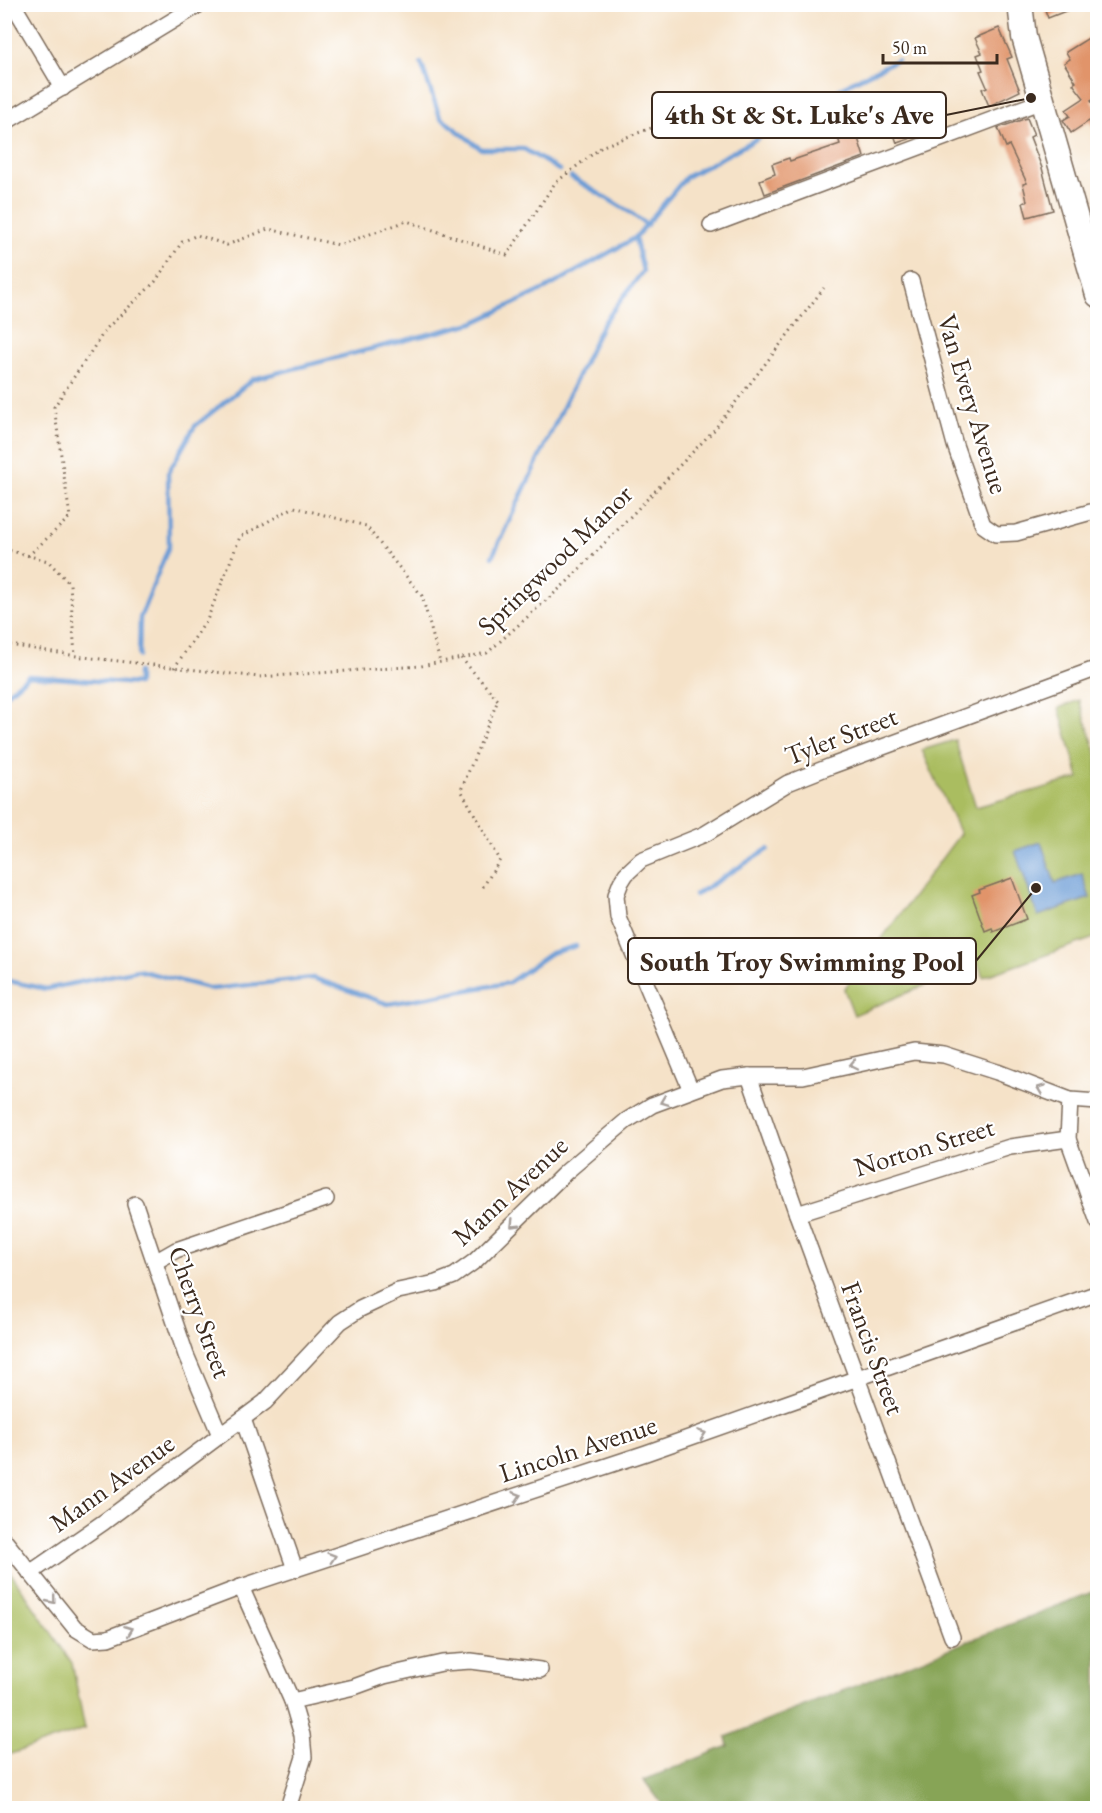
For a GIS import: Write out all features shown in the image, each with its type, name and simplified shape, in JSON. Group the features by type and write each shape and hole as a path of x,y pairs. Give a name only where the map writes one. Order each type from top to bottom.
{"main road":[{"path":"1020,4 1024,37 1098,295"}],"street":[{"path":"13,4 63,88"},
{"path":"4,123 200,4"},
{"path":"711,225 1042,101"},
{"name":"Van Every Avenue","path":"911,281 956,445 983,525 996,534 1016,533 1098,510"},
{"name":"Tyler Street","path":"691,1090 618,917 616,896 626,874 641,860 705,834 788,783 1098,668"},
{"name":"Mann Avenue","path":"30,1573 104,1522 265,1402 340,1322 360,1309 398,1292 454,1276 475,1262 566,1172 626,1121 652,1106 722,1079 749,1076 803,1076 915,1052 944,1055 997,1072 1070,1100 1098,1102"},
{"name":"Francis Street","path":"749,1076 797,1214 952,1637"},
{"path":"1070,1100 1068,1139 1098,1222"},
{"name":"Norton Street","path":"797,1214 1010,1147 1068,1139"},
{"path":"155,1262 176,1250 326,1199"},
{"name":"Cherry Street","path":"135,1204 186,1355 220,1435"},
{"name":"Lincoln Avenue","path":"30,1573 75,1628 93,1639 108,1638 241,1587 646,1453 1098,1293"},
{"path":"243,1419 295,1569"},
{"path":"4,1540 30,1573"},
{"path":"241,1587 292,1701 302,1735 304,1757 288,1809"},
{"path":"292,1701 442,1663 471,1661 540,1670"}],"path":[{"path":"28,556 70,517 54,407 106,329 155,282 182,242 197,235 227,246 268,229 339,244 407,221 507,255 555,183 603,146 678,118"},
{"name":"Springwood Manor","path":"4,644 75,656 259,677 421,666 487,653 568,581 714,430 824,288"},
{"path":"174,668 207,620 240,537 294,507 366,526 422,596 440,662"},
{"path":"4,549 48,561 70,584 75,656"},
{"path":"461,658 498,700 461,790 500,860 481,890"}],"green space":[{"path":"1079,700 1097,755 1097,937 983,977 978,963 854,1015 844,989 960,834 922,750 955,740 976,807 1079,778 1059,708"},
{"path":"4,1563 72,1663 85,1729 5,1756"},
{"path":"1097,1590 1097,1808 665,1808 644,1780 728,1746 726,1737"}],"water":[{"path":"1041,842 1055,883 1082,874 1090,898 1038,916 1015,851"}],"building":[{"path":"1043,4 1081,4 1081,5 1048,18"},
{"path":"999,28 1012,57 1007,59 1020,91 989,106 982,89 987,87 980,71 983,70 977,55 982,53 975,38"},
{"path":"1098,32 1098,97 1091,101 1098,110 1098,135 1089,121 1071,133 1063,120 1070,116 1066,110 1084,98 1073,84 1076,82 1064,63 1070,59 1066,52"},
{"path":"901,118 909,139 897,143 890,123"},
{"path":"1027,118 1034,135 1030,137 1042,168 1053,210 1027,217 1023,203 1027,201 1023,184 1027,183 1009,145 1006,147 998,128"},
{"path":"856,132 864,157 765,194 760,180 775,174 772,164 789,158 790,161 840,144 838,138"},
{"path":"1012,878 1027,919 993,932 992,928 985,931 972,895 980,892 979,890"}],"waterway":[{"path":"139,656 140,618 169,546 168,473 195,426 253,379 473,323 545,289 635,238 686,177 764,135 852,82 897,60"},
{"path":"421,63 440,117 481,149 524,149 559,170"},
{"path":"571,177 647,225"},
{"path":"492,557 602,325 643,271 635,238"},
{"path":"4,696 28,676 138,684 138,672"},
{"path":"695,895 768,849"},
{"path":"4,980 46,989 138,970 212,989 313,978 388,1004 508,983 551,953 576,946"}],"place":[{"name":"4th St & St. Luke's Ave","path":"1031,98"},
{"name":"South Troy Swimming Pool","path":"1036,888"}]}
